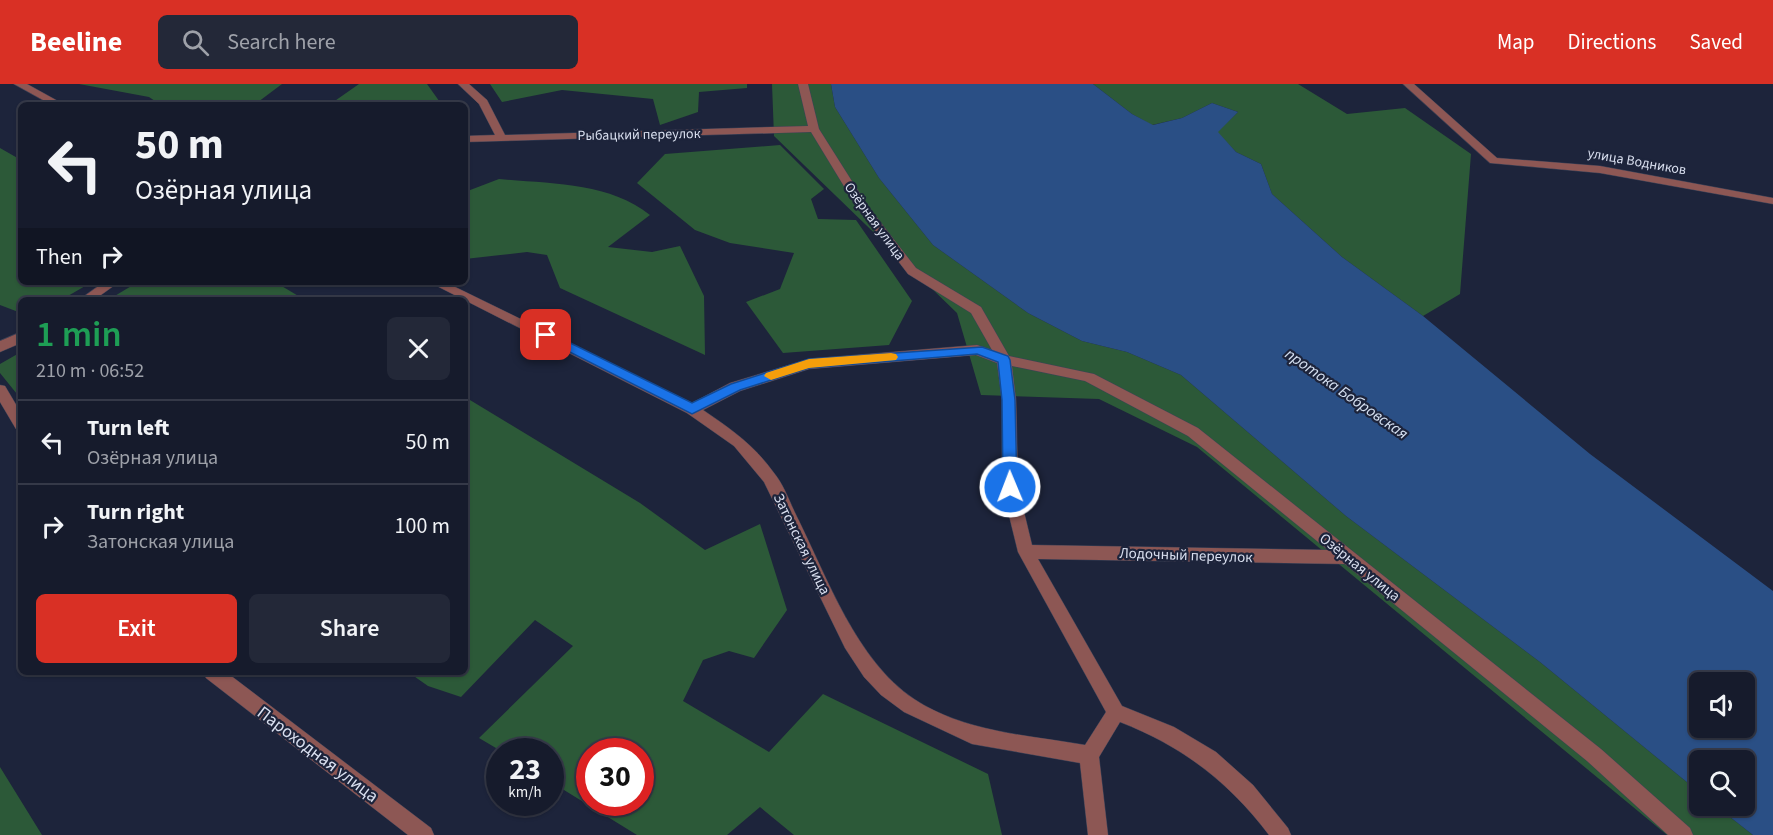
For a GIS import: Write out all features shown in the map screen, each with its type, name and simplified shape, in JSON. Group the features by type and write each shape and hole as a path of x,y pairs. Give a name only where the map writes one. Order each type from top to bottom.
{"street":[{"path":"19,84 54,102"},
{"path":"464,84 483,102 501,137"},
{"name":"Озёрная улица","path":"802,84 814,129 862,206 912,271 976,310 1004,360 1009,400 1010,487 1026,552 1116,712"},
{"name":"улица Водников","path":"1408,84 1494,161 1542,161 1593,168 1773,201"},
{"name":"Рыбацкий переулок","path":"468,139 814,129"},
{"path":"90,297 108,285"},
{"name":"Затонская улица","path":"441,285 465,297"},
{"name":"Затонская улица","path":"468,298 692,409 739,442 770,478 851,643 870,671 886,689 910,706 972,735 1089,755"},
{"path":"0,347 18,338"},
{"name":"Озёрная улица","path":"692,409 735,387 809,364 977,350 1004,360 1089,377 1193,432 1594,755 1683,835"},
{"path":"0,390 18,420"},
{"name":"Лодочный переулок","path":"1026,552 1081,551 1210,556 1346,557"},
{"name":"Пароходная улица","path":"216,675 424,835"},
{"path":"1098,835 1089,755 1116,712 1175,736 1209,756 1239,783 1281,835"}],"green space":[{"path":"79,84 282,84 258,102 156,102 149,97"},
{"path":"359,84 427,84 440,102 333,102"},
{"path":"490,84 747,84 747,88 699,92 698,112 660,125 653,99 562,90 502,102"},
{"path":"772,84 831,84 835,107 879,178 933,245 1028,313 1082,341 1127,352 1181,375 1346,516 1540,662 1689,784 1689,816 1729,816 1753,835 1667,835 1197,447 1099,399 981,395 957,313 774,136"},
{"path":"1093,84 1298,84 1347,114 1405,108 1471,154 1460,294 1423,316 1342,257 1272,194 1261,164 1236,152 1217,132 1238,112 1212,103 1182,118 1152,125 1132,114"},
{"path":"780,145 824,189 811,199 818,219 856,220 912,301 889,345 783,353 746,302 780,289 794,253 730,243 695,230 637,183 665,154"},
{"path":"0,148 18,158 18,285 87,285 66,297 18,297 18,312 0,305"},
{"path":"499,179 578,186 616,196 650,215 608,247 652,252 680,246 704,296 705,355 560,288 547,255 527,252 468,259 468,191"},
{"path":"133,285 280,285 300,297 113,297"},
{"path":"18,354 18,395 0,373 0,364"},
{"path":"468,399 640,503 705,550 760,524 787,610 754,658 729,651 703,660 683,701 769,752 823,694 988,774 1002,835 794,835 760,807 727,835 637,835 606,816 654,816 654,738 576,738 576,797 564,790 564,738 486,738 486,742 479,738 573,646 535,620 461,697 428,686 412,675 468,675"},
{"path":"0,767 42,835 0,835"}],"water":[{"name":"протока Бобровская","path":"831,84 1093,84 1132,114 1153,125 1182,118 1212,103 1238,112 1218,132 1236,152 1261,164 1272,194 1342,257 1423,316 1590,454 1773,591 1773,835 1753,835 1729,816 1755,816 1755,750 1689,750 1689,784 1540,662 1346,516 1181,375 1127,352 1082,341 1028,313 933,245 879,178 835,107"}],"slow traffic":[{"path":"771,376 809,364 891,357"}],"route":[{"path":"546,335 692,409 735,387 809,364 977,350 1004,360 1009,400 1010,487"}]}
